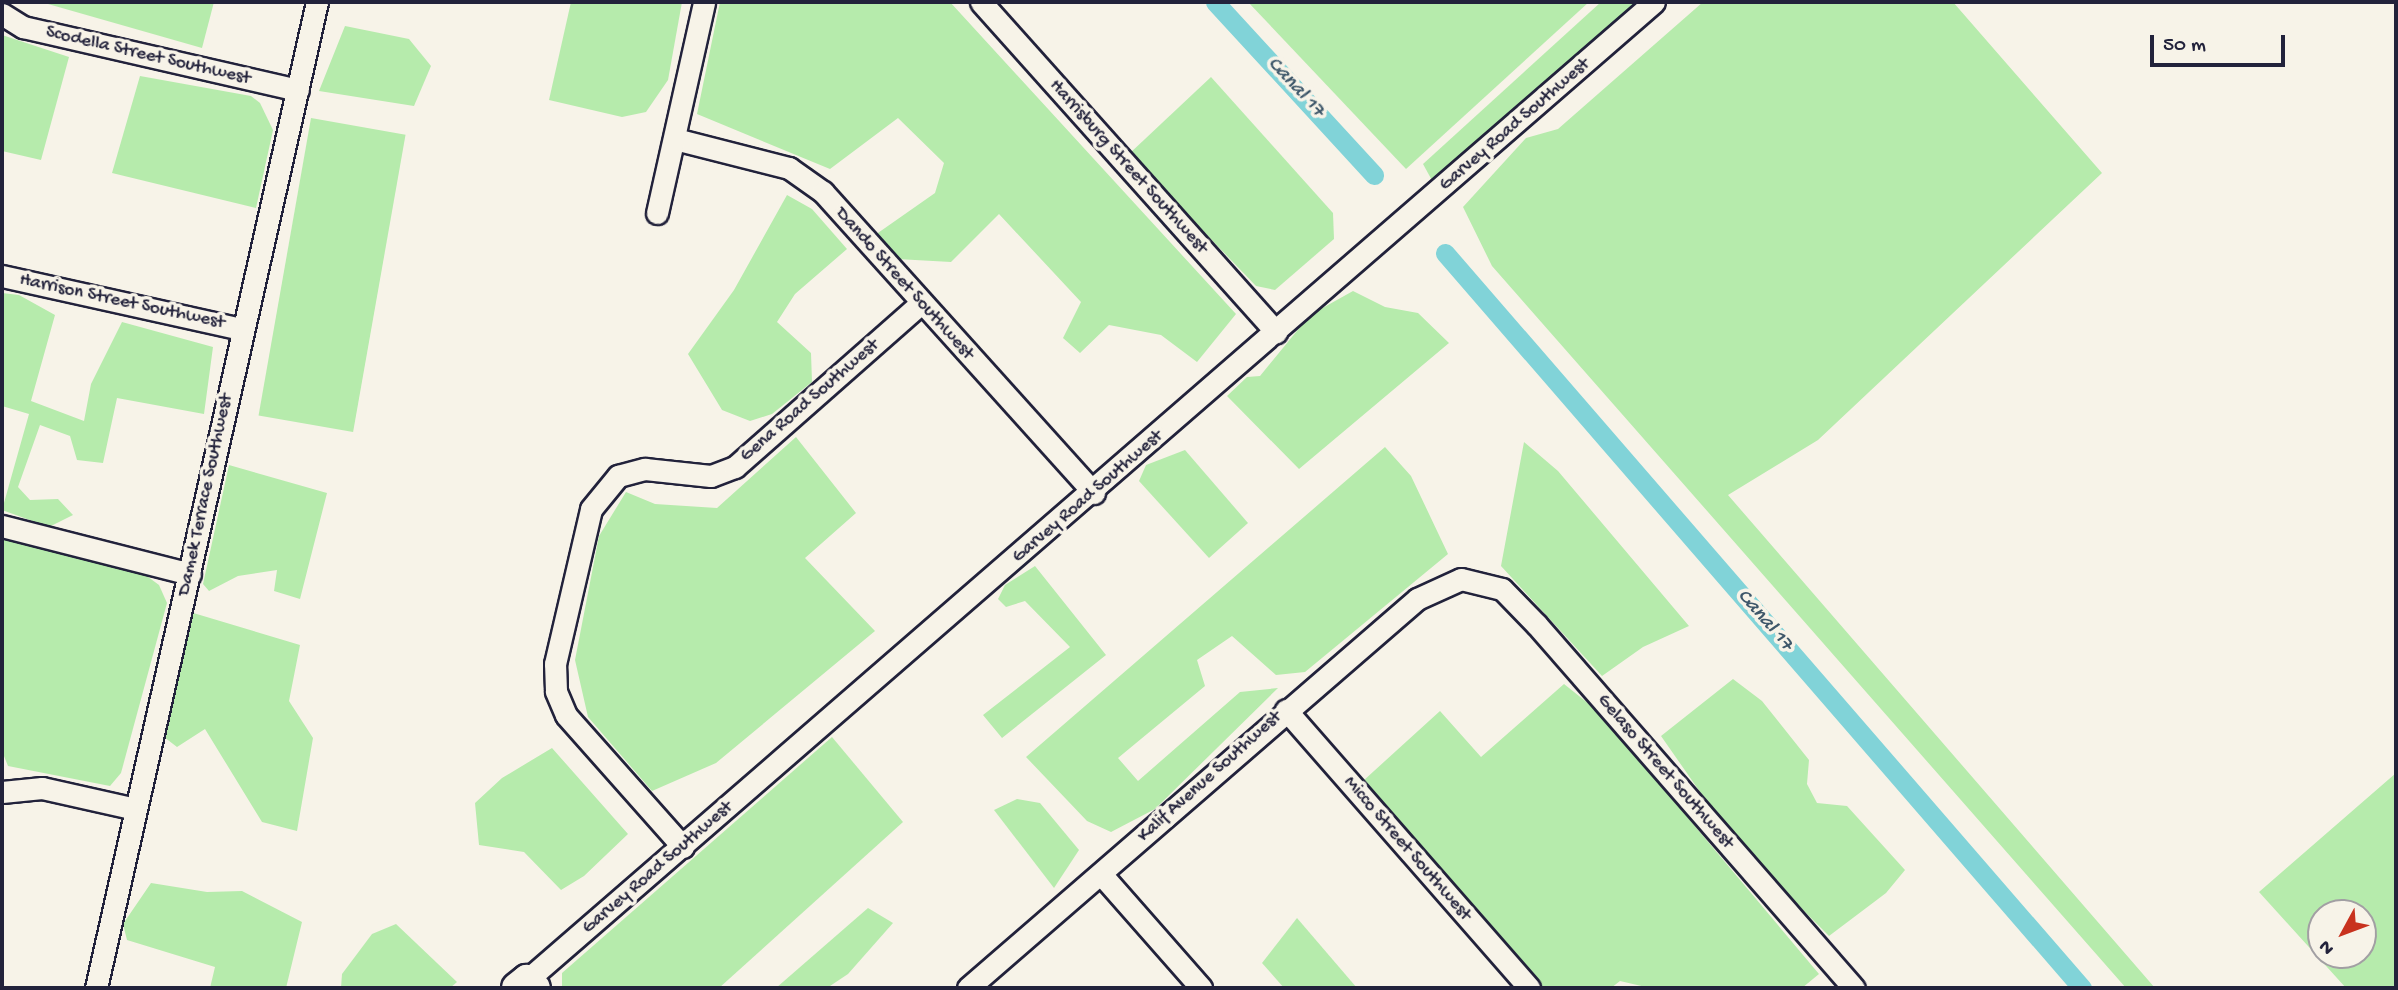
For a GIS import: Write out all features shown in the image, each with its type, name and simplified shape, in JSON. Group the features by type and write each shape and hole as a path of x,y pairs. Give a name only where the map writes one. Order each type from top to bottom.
{"street":[{"name":"Damek Terrace Southwest","path":"96,988 317,2"},
{"path":"657,213 704,2"},
{"name":"Harrisburg Street Southwest","path":"981,2 1276,332"},
{"name":"Garvey Road Southwest","path":"527,985 1654,2"},
{"name":"Scodella Street Southwest","path":"2,14 23,27 298,90"},
{"name":"Dando Street Southwest","path":"675,139 789,168 823,192 1094,493"},
{"name":"Harrison Street Southwest","path":"2,276 242,329"},
{"name":"Gena Road Southwest","path":"683,847 566,715 556,691 555,664 591,509 618,476 645,468 711,476 734,467 921,303"},
{"path":"2,526 190,574"},
{"name":"Kalif Avenue Southwest","path":"968,988 1417,599 1461,579"},
{"name":"Gelaso Street Southwest","path":"1461,579 1502,589 1537,625 1854,988"},
{"name":"Micco Street Southwest","path":"1286,710 1529,988"},
{"path":"2,792 42,788 136,809"},
{"path":"1101,874 1200,988"}],"green space":[{"path":"41,2 214,2 202,48"},
{"path":"571,2 682,2 668,80 646,112 622,117 549,100"},
{"path":"720,2 950,2 1236,314 1197,362 1161,335 1109,325 1080,353 1063,338 1081,302 999,214 951,262 897,259 875,235 935,193 944,163 898,118 830,169 697,114"},
{"path":"1248,2 1589,2 1406,169"},
{"path":"1601,2 1639,3 1434,184 1423,164"},
{"path":"1703,2 1953,2 2102,173 1818,440 1728,495 2155,988 2126,988 1492,266 1463,207 1526,138 1558,129"},
{"path":"345,26 409,39 431,66 414,106 319,91"},
{"path":"2,35 69,57 41,160 2,151"},
{"path":"140,76 251,96 260,103 273,130 256,208 112,173"},
{"path":"1211,77 1333,213 1334,239 1275,290 1256,286 1129,154"},
{"path":"311,118 406,135 353,432 259,415"},
{"path":"787,195 812,209 847,249 795,294 777,322 811,353 812,382 772,414 750,421 722,410 688,354 734,290"},
{"path":"1353,291 1385,307 1418,313 1449,343 1299,469 1227,396 1247,377 1260,376 1310,315"},
{"path":"2,293 19,295 55,315 31,401 84,421 91,384 122,322 213,347 204,414 117,398 103,463 77,460 70,436 40,425 18,487 30,500 58,499 73,515 49,527 2,510 29,414 2,406"},
{"path":"796,437 856,513 805,558 875,631 716,763 652,791 588,717 575,660 599,536 626,492 655,504 717,508"},
{"path":"1524,442 1558,471 1689,626 1643,647 1602,676 1501,566"},
{"path":"1385,447 1411,476 1448,554 1305,672 1276,675 1232,636 1197,660 1205,686 1118,758 1138,781 1240,692 1278,688 1155,809 1111,832 1087,821 1026,757"},
{"path":"1185,450 1248,523 1209,558 1139,481 1146,465"},
{"path":"229,465 327,493 300,599 274,591 277,570 238,576 209,591 203,584"},
{"path":"2,538 140,571 159,585 167,603 121,773 110,786 8,766 2,751"},
{"path":"1035,566 1106,655 1002,738 983,715 1070,647 1025,601 1006,607 998,599 1005,585"},
{"path":"190,612 300,645 289,701 313,738 297,831 262,822 205,729 177,747 164,737"},
{"path":"1733,679 1762,701 1809,760 1807,784 1817,803 1847,806 1905,870 1886,893 1829,936 1735,842 1661,736"},
{"path":"1564,684 1599,712 1819,974 1802,988 1650,988 1620,981 1611,988 1544,988 1363,781 1440,711 1481,757"},
{"path":"832,737 903,822 719,988 562,988 562,973"},
{"path":"552,748 628,834 584,876 561,890 524,852 479,845 475,803 502,778"},
{"path":"2396,773 2396,988 2346,988 2329,969 2377,969 2377,899 2307,899 2307,945 2259,892"},
{"path":"1017,799 1040,803 1079,850 1054,888 994,810"},
{"path":"151,883 207,892 242,891 302,922 286,988 210,988 215,967 127,940 123,924"},
{"path":"868,908 893,923 848,974 827,988 776,988"},
{"path":"1297,918 1357,988 1284,988 1262,963"},
{"path":"396,924 457,982 450,988 341,988 342,974 372,934"}],"waterway":[{"name":"Canal 17","path":"1215,2 1374,175"},
{"name":"Canal 17","path":"1445,253 2082,988"}]}
